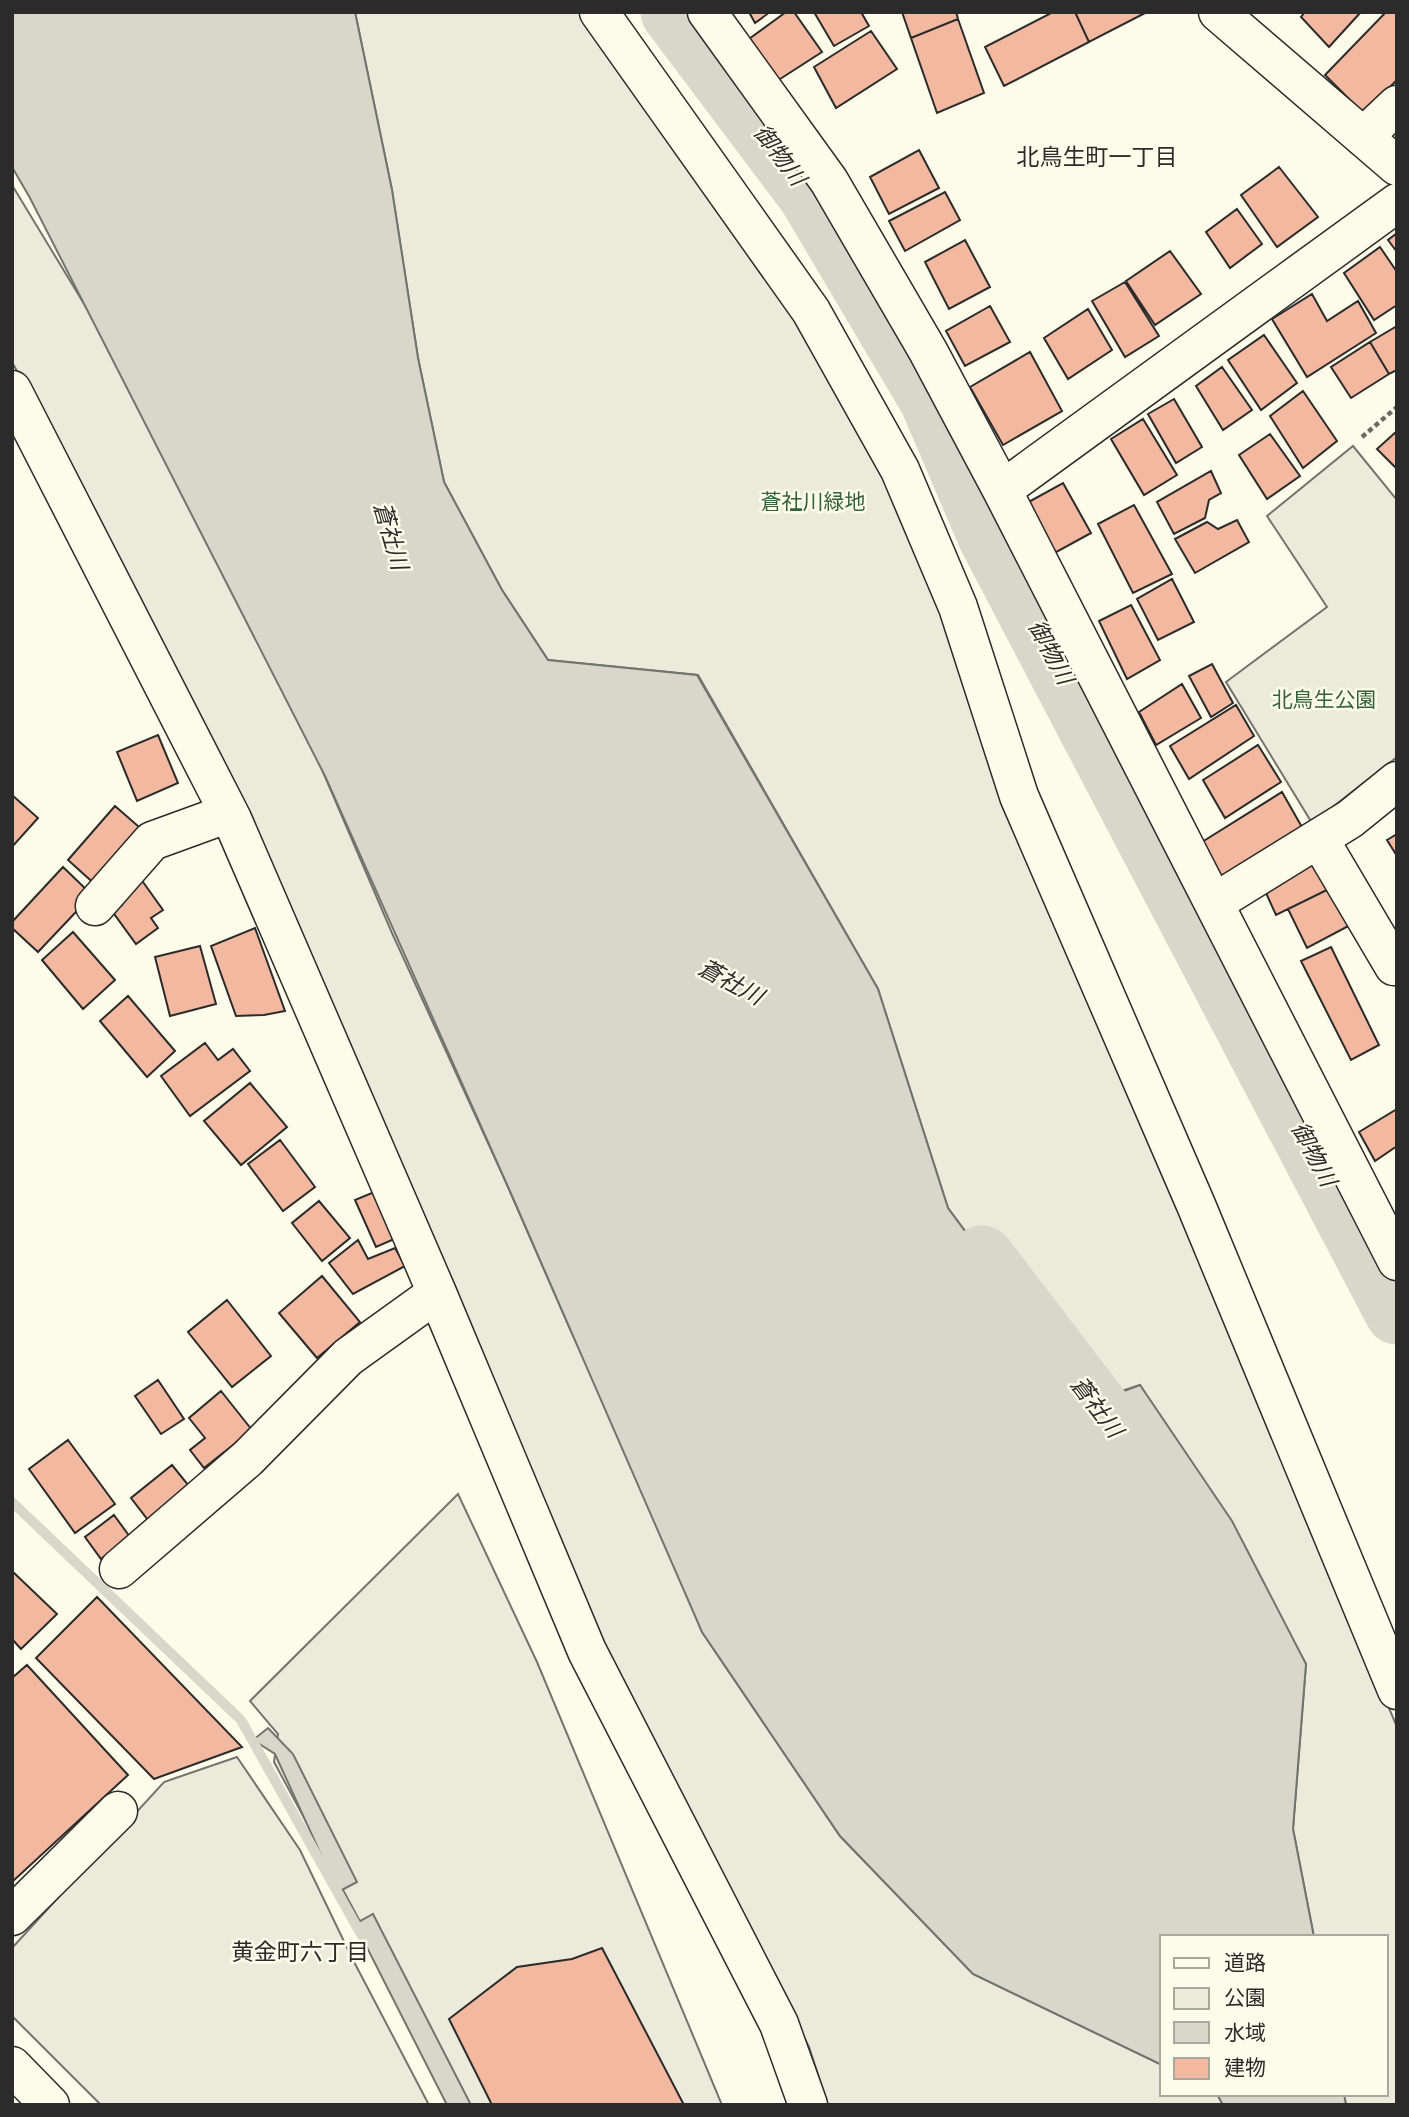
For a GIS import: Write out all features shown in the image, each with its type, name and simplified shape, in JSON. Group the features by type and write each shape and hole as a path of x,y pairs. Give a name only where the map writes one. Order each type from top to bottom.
{"street":[{"path":"599,12 811,311 900,470 958,607 1019,796 1201,1218 1397,1690"},
{"path":"707,12 830,181 928,351 1396,1257"},
{"path":"1218,12 1397,166"},
{"path":"1363,137 1397,104"},
{"path":"1002,490 1397,203"},
{"path":"14,398 229,813 437,1293 587,1651 779,2024 808,2105"},
{"path":"1214,903 1350,819 1397,781"},
{"path":"95,906 152,841 229,813"},
{"path":"1319,839 1394,966 1397,964"},
{"path":"118,1569 247,1459 348,1357 437,1293"},
{"path":"12,1916 118,1811"},
{"path":"12,2066 50,2105"}],"path":[{"path":"1362,437 1397,407"}],"green space":[{"name":"蒼社川緑地","path":"355,12 579,12 777,288 877,459 937,588 1224,1316 1397,1727 1397,2105 1346,2105 1344,2096 1388,2096 1388,1935 1314,1935 1293,1829 1306,1664 1140,1385 1091,1401 948,1208 878,989 698,675 548,660 502,590 444,482 418,358 392,190"},
{"path":"12,185 129,378 308,737 392,933 651,1504 702,1632 840,1836 973,1974 1160,2064 1160,2096 1218,2096 1223,2105 828,2105 809,2047 603,1642 93,509 12,362"},
{"name":"北鳥生公園","path":"1353,446 1397,500 1397,757 1312,823 1226,682 1327,607 1267,516"}],"shaded area":[{"path":"458,1494 537,1662 722,2105 459,2105 274,1762 278,1734 250,1701"},
{"path":"237,1757 300,1850 352,1958 429,2105 101,2105 12,2016 12,1948 164,1782"}],"water":[{"path":"12,12 355,12 392,190 418,358 444,482 502,590 548,660 697,675 878,989 948,1208 1092,1403 1140,1385 1232,1521 1306,1664 1293,1829 1314,1935 1160,1935 1160,2064 973,1974 840,1836 702,1632 325,776 12,167"},
{"path":"268,1728 293,1754 357,1882 338,1892 275,1754 253,1740"},
{"path":"373,1914 471,2105 447,2105 355,1924"},
{"path":"1218,2096 1344,2096 1346,2105 1223,2105"}],"building":[{"path":"749,12 770,12 755,23"},
{"path":"786,12 794,12 822,52 777,81 749,39"},
{"path":"814,12 861,12 869,26 834,46"},
{"path":"902,12 956,12 958,19 911,38"},
{"path":"1053,12 1075,12 1089,42 1004,86 985,47"},
{"path":"1075,12 1147,12 1089,42"},
{"path":"1305,12 1360,13 1329,47 1301,17"},
{"path":"1386,12 1397,12 1397,80 1363,113 1325,75"},
{"path":"958,19 984,93 937,113 911,38"},
{"path":"871,31 897,69 836,108 814,67"},
{"path":"919,150 939,188 889,214 870,177"},
{"path":"1279,167 1318,217 1277,247 1241,195"},
{"path":"945,192 960,220 905,251 889,221"},
{"path":"1237,209 1262,244 1230,268 1206,232"},
{"path":"1397,233 1397,252 1388,240"},
{"path":"965,240 990,287 949,309 925,262"},
{"path":"1380,247 1397,272 1397,305 1374,320 1344,273"},
{"path":"1170,251 1201,294 1155,325 1126,281"},
{"path":"1125,282 1159,336 1125,357 1092,301"},
{"path":"1312,294 1327,321 1358,301 1376,333 1307,377 1272,319"},
{"path":"990,306 1010,342 965,366 946,331"},
{"path":"1088,309 1112,350 1068,379 1044,338"},
{"path":"1397,326 1397,370 1389,374 1370,342"},
{"path":"1264,335 1297,383 1261,410 1228,360"},
{"path":"1370,342 1389,374 1351,398 1331,367"},
{"path":"1030,352 1062,411 1003,445 970,387"},
{"path":"1222,367 1252,410 1223,430 1196,386"},
{"path":"1303,391 1337,441 1303,468 1270,416"},
{"path":"1174,399 1202,447 1176,463 1148,414"},
{"path":"1143,419 1177,475 1144,495 1111,439"},
{"path":"1397,431 1397,469 1377,449"},
{"path":"1270,434 1300,476 1267,499 1239,455"},
{"path":"1211,471 1221,493 1209,500 1205,518 1174,534 1157,502"},
{"path":"1063,483 1091,533 1051,555 1025,504"},
{"path":"1134,505 1172,574 1133,593 1098,524"},
{"path":"1237,520 1249,542 1195,573 1175,539 1207,522 1218,529"},
{"path":"1172,579 1194,622 1158,640 1137,599"},
{"path":"1131,605 1160,660 1127,679 1099,621"},
{"path":"1212,664 1233,703 1211,717 1189,676"},
{"path":"1182,684 1201,718 1156,745 1139,712"},
{"path":"1236,705 1254,736 1189,779 1170,746"},
{"path":"158,735 178,783 137,801 117,752"},
{"path":"1258,745 1281,782 1225,818 1203,780"},
{"path":"1282,792 1303,829 1224,880 1202,842"},
{"path":"12,795 38,818 12,847"},
{"path":"115,806 146,833 98,887 68,860"},
{"path":"1397,834 1397,856 1387,840"},
{"path":"1321,851 1337,885 1276,915 1261,882"},
{"path":"63,867 92,895 38,952 12,928 12,922"},
{"path":"138,875 163,910 151,918 158,928 136,944 112,911 122,905 113,893"},
{"path":"1337,885 1356,922 1307,948 1288,909"},
{"path":"255,928 285,1011 236,1016 211,946"},
{"path":"73,932 115,980 83,1009 42,960"},
{"path":"200,946 216,1004 170,1016 155,957"},
{"path":"1331,947 1379,1045 1351,1060 1301,961"},
{"path":"128,996 175,1051 147,1077 100,1021"},
{"path":"205,1043 218,1060 233,1049 250,1071 190,1116 161,1076"},
{"path":"250,1083 287,1127 241,1165 204,1121"},
{"path":"1397,1109 1397,1146 1375,1161 1359,1132"},
{"path":"280,1140 315,1187 283,1211 248,1164"},
{"path":"379,1190 399,1237 376,1247 355,1200"},
{"path":"319,1201 350,1238 322,1261 292,1223"},
{"path":"358,1240 368,1259 395,1248 405,1266 353,1294 329,1263"},
{"path":"322,1276 360,1322 317,1358 279,1313"},
{"path":"227,1300 271,1356 232,1387 188,1332"},
{"path":"158,1380 184,1419 161,1434 135,1396"},
{"path":"221,1391 252,1430 204,1468 190,1450 205,1438 189,1418"},
{"path":"68,1440 115,1504 75,1533 29,1469"},
{"path":"172,1465 189,1486 148,1520 131,1498"},
{"path":"114,1515 130,1537 101,1559 85,1537"},
{"path":"12,1571 57,1614 21,1649 12,1639"},
{"path":"97,1597 242,1747 154,1779 36,1658"},
{"path":"27,1665 128,1775 12,1882 12,1678"},
{"path":"602,1948 684,2105 492,2105 449,2019 517,1967 572,1959"}],"waterway":[{"name":"御物川","path":"673,12 810,194 932,400 990,536 1397,1312"},
{"name":"蒼社川","path":"982,1258 1141,1466"},
{"path":"12,1502 241,1720 362,1936"}],"district":[{"name":"北鳥生町一丁目","path":"1097,157"},
{"name":"黄金町六丁目","path":"300,1952"}]}
